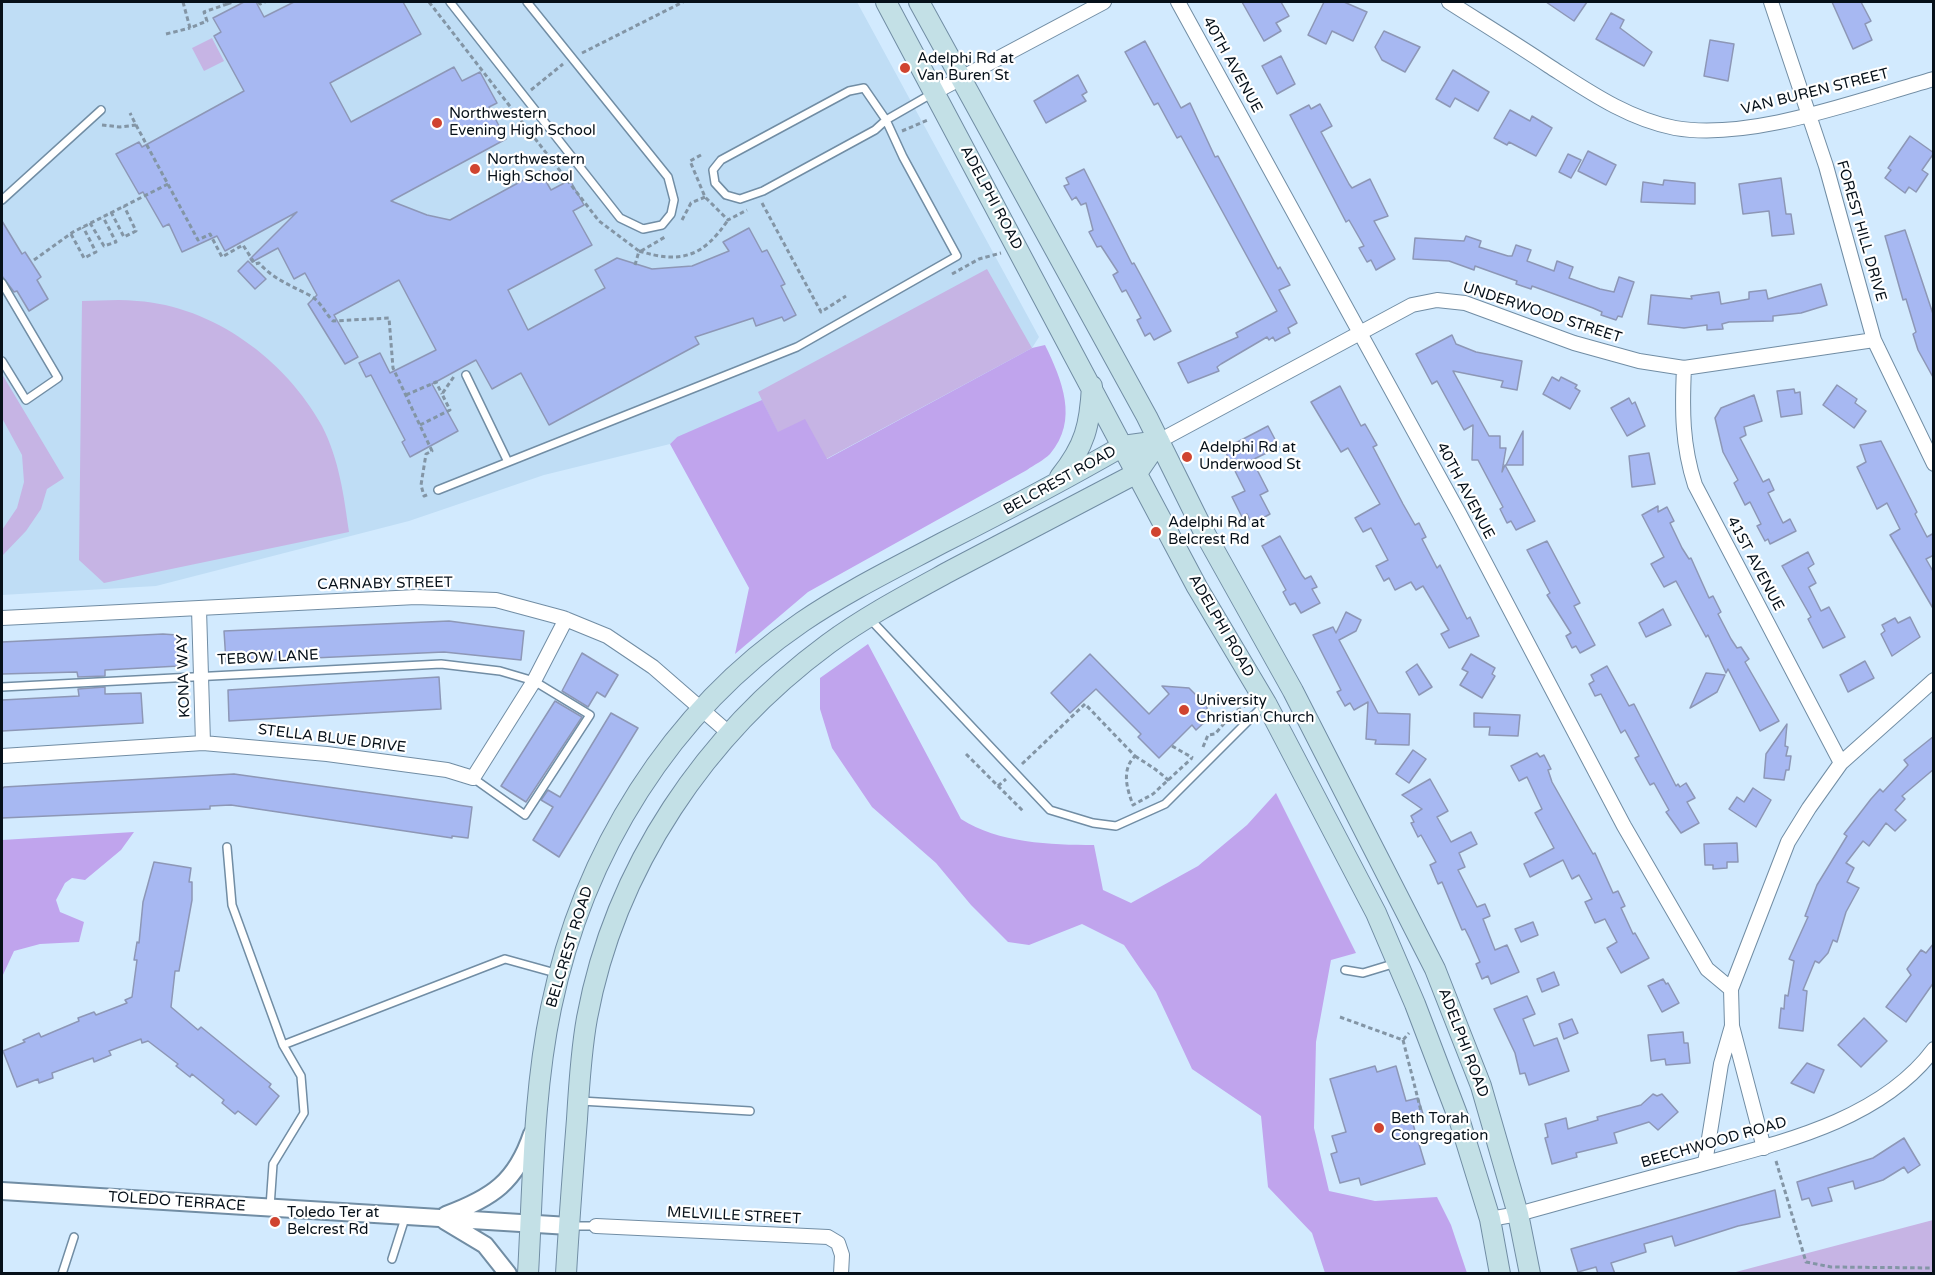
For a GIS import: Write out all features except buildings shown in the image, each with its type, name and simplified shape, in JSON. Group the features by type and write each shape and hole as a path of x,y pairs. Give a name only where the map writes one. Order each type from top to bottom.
{"main road":[{"name":"ADELPHI ROAD","path":"886,2 1197,587 1266,703 1361,884 1398,962 1460,1122 1490,1219 1500,1274"},
{"name":"ADELPHI ROAD","path":"919,2 1159,441 1203,530 1293,691 1435,969 1482,1086 1518,1214 1530,1274"},
{"path":"1053,485 1075,459 1085,436 1090,422 1092,386"},
{"name":"BELCREST ROAD","path":"528,1274 538,1113 547,1034 560,974 582,901 605,848 649,775 701,709 762,652 802,622 882,574 1124,446 1159,441"},
{"name":"BELCREST ROAD","path":"566,1274 581,1057 590,1005 606,946 632,878 684,788 730,734 790,674 829,643 869,617 1137,473 1159,441"}],"street":[{"path":"935,92 1104,2"},
{"name":"40TH AVENUE","path":"1178,2 1459,513 1624,826 1707,969 1731,989"},
{"name":"VAN BUREN STREET","path":"1449,2 1596,96 1644,119 1674,128 1715,130 1761,125 1934,79"},
{"name":"FOREST HILL DRIVE","path":"1771,2 1846,237 1874,340 1934,464"},
{"name":"UNDERWOOD STREET","path":"1159,441 1412,305 1437,300 1465,303 1574,343 1648,363 1684,368 1874,340"},
{"name":"41ST AVENUE","path":"1684,368 1681,423 1684,449 1695,485 1841,763"},
{"name":"CARNABY STREET","path":"2,618 416,597 496,600 566,619 616,643 653,667 730,734"},
{"name":"KONA WAY","path":"199,609 203,743"},
{"path":"473,778 534,681 566,619"},
{"path":"1705,1162 1721,1064 1731,1026 1731,989 1788,842 1841,763 1934,680"},
{"name":"STELLA BLUE DRIVE","path":"2,756 203,743 327,754 447,771 473,778"},
{"path":"1731,1026 1743,1061 1764,1148"},
{"name":"BEECHWOOD ROAD","path":"1490,1219 1518,1214 1764,1148 1856,1112 1890,1090 1931,1056"},
{"path":"439,1218 473,1205 505,1183 523,1157 538,1113"},
{"name":"TOLEDO TERRACE","path":"2,1191 569,1227"},
{"path":"439,1218 485,1245 508,1274"},
{"name":"MELVILLE STREET","path":"596,1226 828,1237 838,1243 842,1255 841,1274"}],"lane":[{"path":"450,2 620,218 643,229 662,225 671,214 674,200 668,177 527,2"},
{"path":"438,490 797,347 957,256 903,157 886,120 864,88 849,91 721,160 713,170 715,183 726,195 740,199 764,191 875,130 886,120 935,92"},
{"path":"2,200 101,110"},
{"path":"2,283 58,378 26,400 2,362"},
{"path":"463,373 508,462"},
{"path":"869,617 1050,810 1093,823 1116,826 1165,804 1266,703"},
{"name":"TEBOW LANE","path":"2,687 441,664 500,671 534,681 590,715 525,815 473,778"},
{"path":"227,847 232,905 284,1046 301,1076 304,1113 273,1164 269,1209"},
{"path":"284,1046 505,958 560,974"},
{"path":"1345,970 1363,973 1398,962"},
{"path":"578,1101 750,1111"},
{"path":"392,1259 406,1215"},
{"path":"569,1227 596,1226"},
{"path":"62,1274 74,1237"}],"path":[{"path":"183,2 190,28"},
{"path":"166,34 207,21 204,12 232,2"},
{"path":"258,2 260,4 265,2"},
{"path":"429,2 598,221 639,250 664,258 693,255 716,239 728,220"},
{"path":"510,105 572,58 683,2"},
{"path":"130,113 198,240 210,234 222,257 243,245 255,264 260,263 268,273 319,302 333,321 388,318 393,368 432,451 426,454 421,485 424,496 438,490"},
{"path":"90,118 102,125 120,128 136,125"},
{"path":"34,260 90,223 168,184"},
{"path":"762,202 821,312 846,296"},
{"path":"111,213 124,237 136,231 124,206"},
{"path":"90,223 104,246 116,242 103,217"},
{"path":"71,234 84,258 96,252 83,227"},
{"path":"635,265 639,250"},
{"path":"442,394 451,377 463,373"},
{"path":"406,395 436,382 450,410 420,425"},
{"path":"998,786 1085,704 1135,756 1146,765 1155,768 1169,781"},
{"path":"1135,756 1128,767 1127,778 1133,805 1169,781 1204,746 1208,735 1215,734 1234,712 1245,706"},
{"path":"1172,746 1192,758 1202,768"},
{"path":"966,754 1023,811"},
{"path":"1340,1017 1403,1040"},
{"path":"1403,1040 1409,1032"},
{"path":"1403,1040 1421,1111"},
{"path":"1776,1161 1806,1262 1831,1268 1934,1268"},
{"path":"1826,1274 1831,1268"}],"shaded area":[{"name":"Northwestern High School","path":"2,2 857,2 1039,337 1032,348 826,459 677,437 670,444 544,475 409,521 156,586 2,595"},
{"path":"212,38 224,61 204,71 192,48"},
{"path":"987,269 1032,348 826,459 778,433 758,392"},
{"path":"82,301 137,301 165,305 193,313 219,325 268,359 289,379 322,426 337,465 349,532 104,583 79,560"},
{"path":"1045,345 1062,386 1066,414 1059,441 1050,454 1027,470 808,592 735,654 749,588 670,444 677,437 762,400 778,432 805,419 827,459 1032,348"},
{"path":"2,374 64,478 47,489 41,509 26,531 2,556 2,530 17,508 24,482 22,455 2,418"},
{"path":"868,644 961,819 1008,838 1043,843 1094,845 1103,890 1131,903 1198,866 1247,825 1276,793 1356,953 1331,960 1316,1042 1314,1128 1329,1191 1375,1201 1437,1197 1451,1225 1467,1273 1325,1273 1312,1233 1268,1187 1261,1116 1192,1069 1156,992 1124,945 1082,924 1029,945 1008,942 971,905 936,863 872,807 832,748 820,709 820,678"},
{"path":"134,832 121,850 85,880 72,878 65,883 56,900 60,912 84,922 79,942 40,944 14,951 2,977 2,840"},
{"path":"1933,1220 1933,1273 1732,1273"}],"place":[{"name":"Adelphi Rd at Van Buren St","path":"905,68"},
{"name":"Northwestern Evening High School","path":"437,123"},
{"name":"Northwestern High School","path":"475,169"},
{"name":"Adelphi Rd at Underwood St","path":"1187,457"},
{"name":"Adelphi Rd at Belcrest Rd","path":"1156,532"},
{"name":"University Christian Church","path":"1184,710"},
{"name":"Beth Torah Congregation","path":"1379,1128"},
{"name":"Toledo Ter at Belcrest Rd","path":"275,1222"}]}
